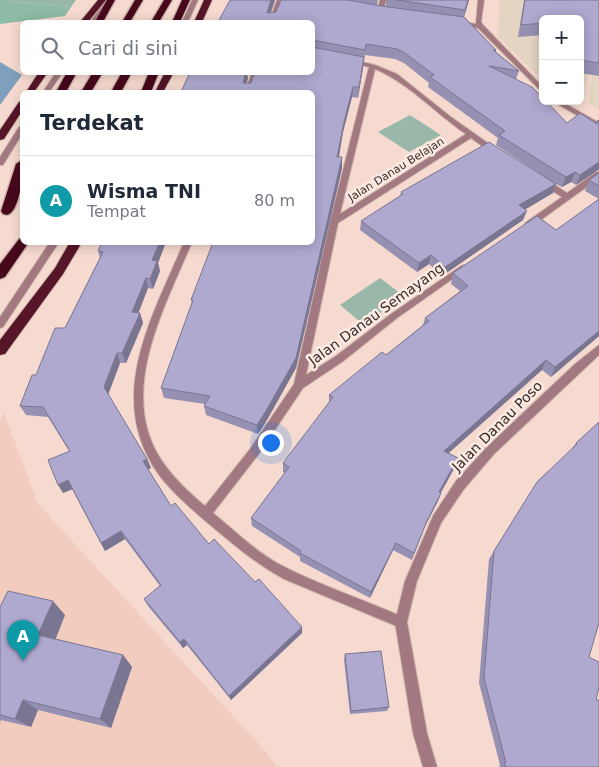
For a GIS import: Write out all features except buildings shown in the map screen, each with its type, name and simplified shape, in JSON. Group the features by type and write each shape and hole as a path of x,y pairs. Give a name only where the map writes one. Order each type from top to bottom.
{"highway":[{"path":"86,20 102,0"},
{"path":"100,20 110,0"},
{"path":"127,20 139,0"},
{"path":"156,20 168,0"},
{"path":"177,20 186,0"},
{"path":"199,20 208,0"},
{"path":"31,90 42,75"},
{"path":"62,90 70,75"},
{"path":"87,90 96,75"},
{"path":"117,90 125,75"},
{"path":"147,90 154,75"},
{"path":"160,90 168,75"},
{"path":"0,137 20,107"},
{"path":"3,216 20,169"},
{"path":"3,216 20,192"},
{"path":"0,274 22,245"},
{"path":"0,350 59,271 74,245"}],"street":[{"path":"95,20 110,0"},
{"path":"186,20 195,0"},
{"path":"273,20 280,0"},
{"path":"380,12 383,0"},
{"path":"481,0 478,22 480,26 539,88"},
{"path":"370,11 389,14"},
{"path":"454,22 480,26"},
{"path":"344,60 373,66 395,75 448,120 503,156"},
{"path":"300,385 334,222 373,66"},
{"path":"47,90 58,75"},
{"path":"249,90 254,75"},
{"path":"562,105 599,126"},
{"path":"0,163 20,132"},
{"name":"Jalan Danau Belajan","path":"334,222 470,135"},
{"path":"521,229 599,174"},
{"path":"535,176 568,197"},
{"path":"0,324 53,245"},
{"path":"187,245 144,356 138,387 139,416 149,451 175,487 271,566 401,622"},
{"name":"Jalan Danau Semayang","path":"206,514 254,452 300,385 339,359 394,316 473,262"},
{"name":"Jalan Danau Poso","path":"430,767 420,733 401,622 411,581 425,546 438,520 460,485 490,451 599,349"}],"shaded area":[{"path":"500,0 530,0 594,10 586,85 584,86 584,15 539,15 539,77 497,36"},
{"path":"597,30 599,31 599,109 589,104"},
{"path":"4,413 38,504 267,753 277,767 0,767 0,420"}],"green space":[{"path":"0,0 71,7 65,16 20,20 20,22 0,24"},
{"path":"7,0 76,0 71,7 10,2"},
{"path":"410,115 441,135 409,152 378,132"},
{"path":"380,278 404,296 364,325 340,305"}],"water":[{"path":"0,62 22,75 0,105"}],"place":[{"name":"Wisma TNI","path":"23,661"}]}
